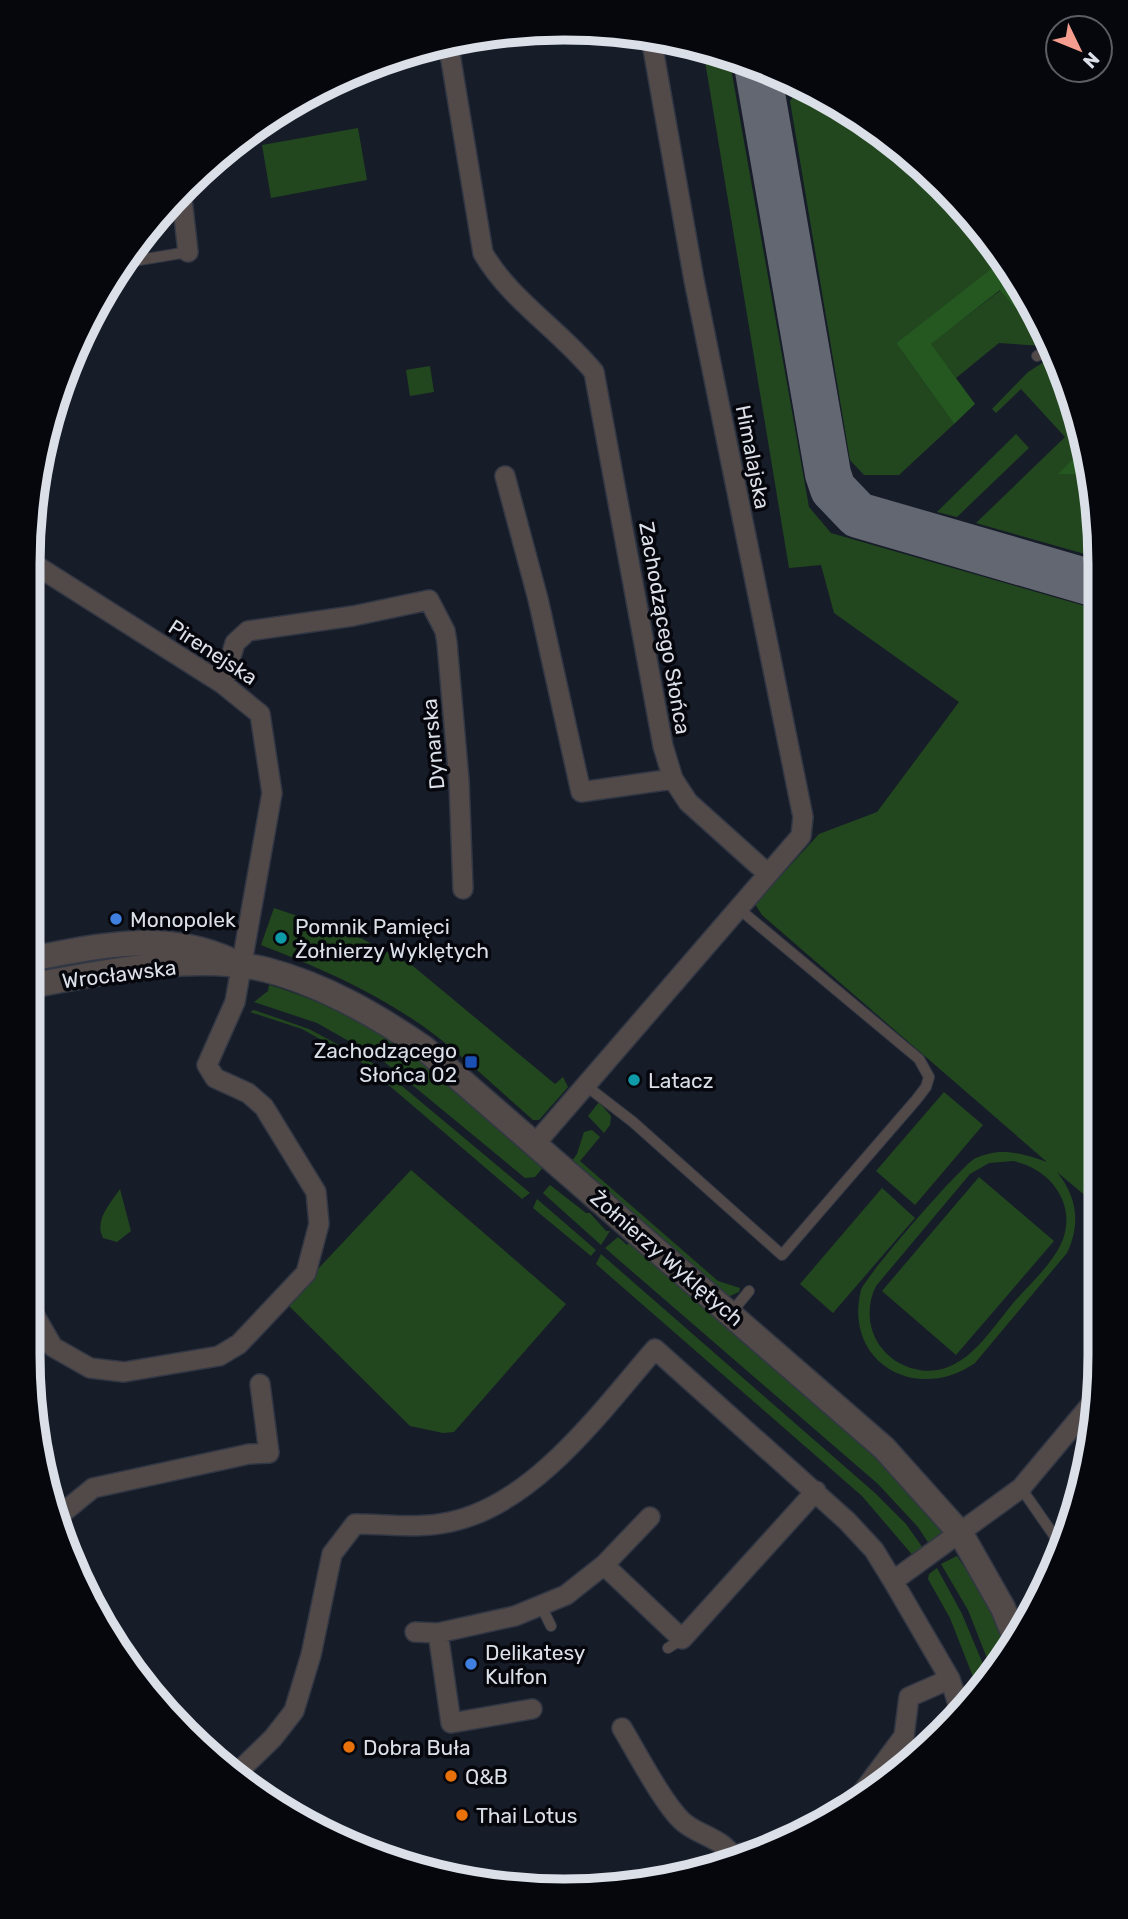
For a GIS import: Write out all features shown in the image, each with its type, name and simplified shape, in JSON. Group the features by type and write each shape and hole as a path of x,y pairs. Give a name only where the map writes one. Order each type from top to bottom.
{"street":[{"name":"Himalajska","path":"653,48 694,280 803,817 801,836 768,874"},
{"name":"Zachodzącego Słońca","path":"450,53 484,253 495,274 578,351 594,372 663,746 673,779 688,802 768,874"},
{"path":"183,206 188,252"},
{"path":"505,476 538,599 582,792 673,779"},
{"name":"Pirenejska","path":"40,568 223,684 260,714 272,793 235,1002 207,1065 215,1078 248,1093 264,1107 316,1192 320,1224 306,1273 239,1343 219,1356 124,1372 90,1368 53,1347 40,1325"},
{"name":"Dynarska","path":"223,684 235,643 248,631 353,616 429,600 445,631 447,643 459,781 463,889"},
{"path":"535,1144 584,1084 768,874"},
{"name":"Wrocławska","path":"40,957 110,943 155,943 206,949 242,966"},
{"name":"Wrocławska","path":"40,984 150,966 242,966"},
{"name":"Żołnierzy Wyklętych","path":"242,966 267,970 373,1013 424,1048 884,1447 961,1534 1003,1608 1011,1628"},
{"path":"242,1768 294,1711 311,1655 332,1554 355,1524 421,1527 454,1521 515,1494 559,1457 655,1349 816,1491 874,1550 950,1679 957,1701"},
{"path":"64,1511 93,1488 249,1454 269,1453 260,1384"},
{"path":"893,1581 1021,1488 1084,1413"},
{"path":"604,1565 675,1643 816,1491"},
{"path":"415,1632 438,1633 515,1616 566,1595 604,1565 650,1517"},
{"path":"438,1633 451,1723 532,1709"},
{"path":"873,1778 904,1736 909,1697 950,1679"},
{"path":"622,1728 681,1821 716,1840 728,1852"}],"lane":[{"path":"138,260 188,252"},
{"path":"1037,356 1043,353"},
{"path":"584,1084 618,1110 782,1255 926,1087 929,1077 919,1059 738,908"},
{"path":"731,1313 750,1291"},
{"path":"1021,1488 1055,1537"},
{"path":"541,1606 551,1626"}],"green space":[{"path":"705,59 731,68 809,507 831,533 1088,607 1088,1198 1057,1172 1069,1191 1075,1211 1074,1231 1067,1253 975,1363 952,1375 930,1379 908,1377 889,1369 874,1356 863,1338 858,1315 861,1290 915,1221 976,1158 1004,1152 1047,1162 762,915 755,904 819,834 877,812 959,702 834,613 821,565 789,568","holes":["1013,1161 1039,1171 1058,1190 1066,1216 1066,1230 1061,1244 1040,1274 984,1340 960,1361 931,1371 910,1368 887,1354 876,1339 871,1325 871,1301 876,1286 970,1174 989,1163"]},
{"path":"796,94 826,110 883,148 958,219 995,267 896,343 954,424 899,475 864,475 850,460 790,101"},
{"path":"358,128 367,180 271,198 262,145"},
{"path":"995,266 1020,306 1016,309 1000,290 931,344 975,404 954,424 896,343"},
{"path":"1001,290 1016,309 1020,306 1040,346 999,343 956,378 930,344"},
{"path":"1046,360 1060,396 1077,456 1059,474 1080,474 1088,555 976,523 1065,437 1021,389 996,413 992,409 1028,372"},
{"path":"430,366 434,392 410,396 406,370"},
{"path":"1016,434 1029,448 957,517 937,512"},
{"path":"1076,456 1080,474 1058,474"},
{"path":"274,908 357,936 413,966 555,1084 563,1077 568,1087 539,1120 533,1120 477,1070 479,1067 466,1055 463,1058 417,1022 341,979 261,945"},
{"path":"269,985 348,1016 417,1059 545,1165 535,1177 525,1178 382,1060 317,1023 254,1002 268,991"},
{"path":"254,1010 309,1029 378,1066 530,1193 522,1199 364,1064 302,1029 250,1012"},
{"path":"944,1092 983,1125 915,1205 876,1171"},
{"path":"599,1102 611,1116 610,1125 604,1133 588,1116"},
{"path":"592,1130 600,1137 580,1161 718,1281 740,1288 739,1292 730,1296 722,1293 571,1162 577,1154 584,1132"},
{"path":"411,1170 566,1304 454,1432 443,1433 410,1426 286,1303"},
{"path":"979,1177 1054,1241 956,1355 882,1291"},
{"path":"550,1185 586,1213 590,1213 606,1231 610,1231 601,1245 543,1193"},
{"path":"882,1188 915,1218 833,1313 800,1284"},
{"path":"120,1189 131,1231 117,1242 103,1238 100,1225 104,1212"},
{"path":"537,1199 596,1250 591,1256 533,1208"},
{"path":"618,1237 627,1245 632,1240 872,1449 943,1529 943,1534 931,1547 918,1527 878,1484 605,1248"},
{"path":"601,1254 875,1493 906,1524 925,1551 915,1558 862,1496 596,1264"},
{"path":"957,1556 965,1568 969,1566 1004,1639 988,1662 968,1610 941,1564"},
{"path":"937,1568 962,1614 984,1668 974,1681 950,1618 928,1579 929,1574"}],"taxiway":[{"path":"759,78 828,474 833,489 858,515 1088,582"}],"place":[{"name":"Monopolek","path":"116,919"},
{"name":"Pomnik Pamięci Żołnierzy Wyklętych","path":"281,938"},
{"name":"Zachodzącego Słońca 02","path":"471,1062"},
{"name":"Latacz","path":"634,1080"},
{"name":"Delikatesy Kulfon","path":"471,1664"},
{"name":"Dobra Buła","path":"349,1747"},
{"name":"Q&B","path":"451,1776"},
{"name":"Thai Lotus","path":"462,1815"}]}
